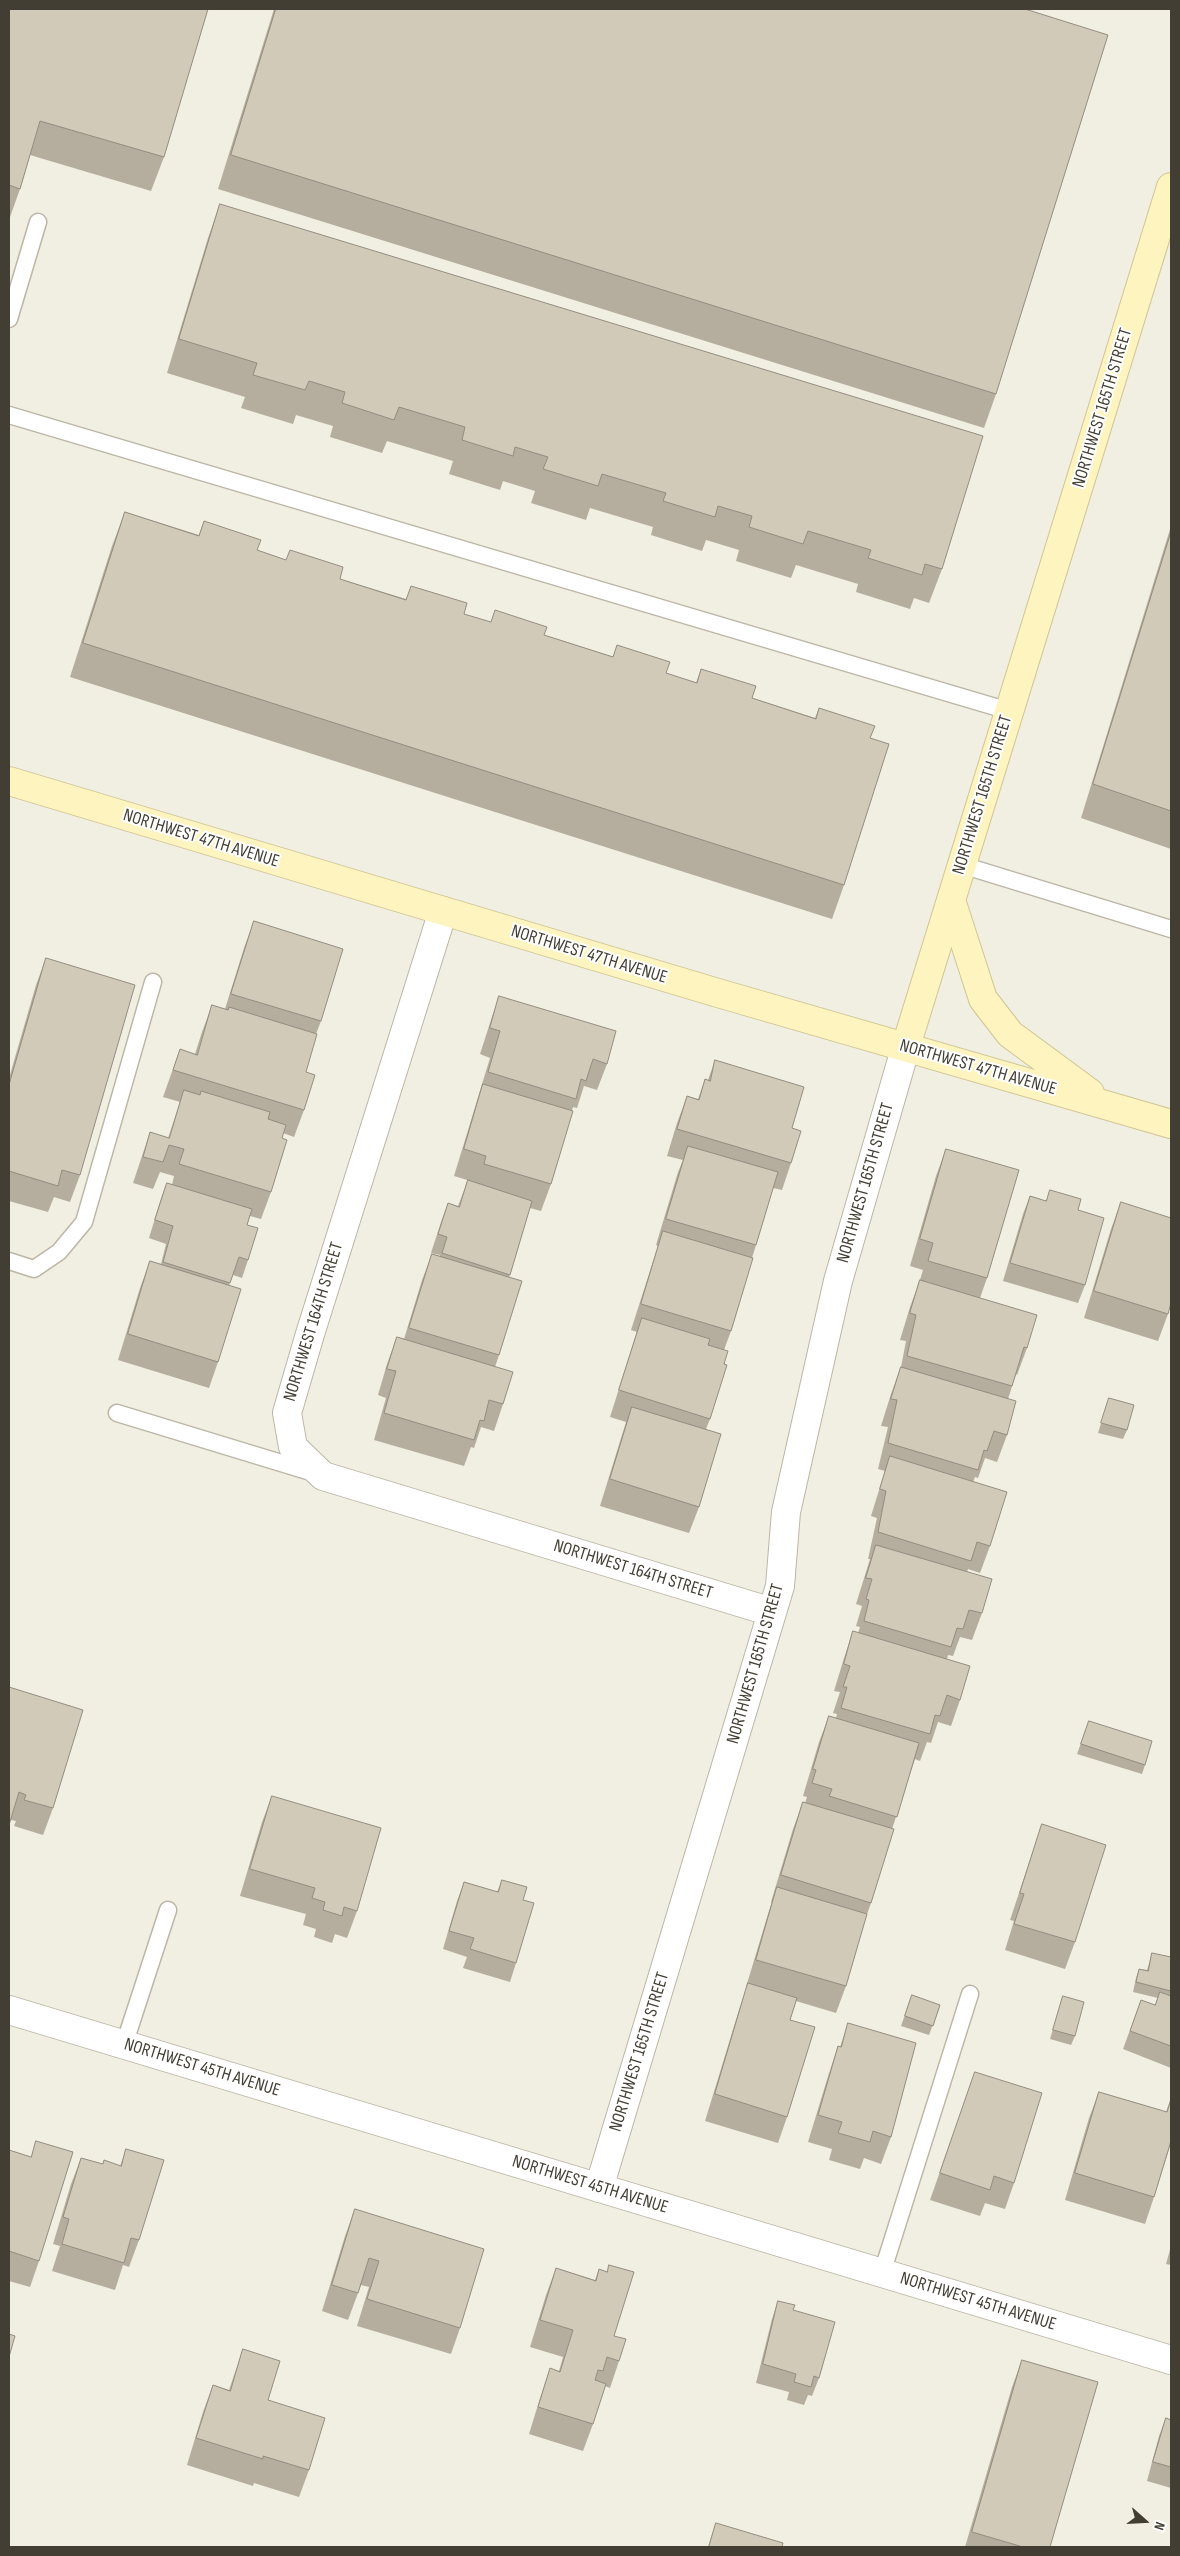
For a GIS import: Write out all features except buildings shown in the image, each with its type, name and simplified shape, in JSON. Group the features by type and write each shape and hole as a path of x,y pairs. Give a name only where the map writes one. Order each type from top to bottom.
{"street":[{"name":"NORTHWEST 165TH STREET","path":"599,2188 780,1586 786,1512 838,1281 906,1046 1171,187"},
{"name":"NORTHWEST 47TH AVENUE","path":"9,781 443,911 1171,1124"},
{"path":"951,900 983,999 1010,1034 1105,1105"},
{"name":"NORTHWEST 164TH STREET","path":"443,911 312,1324 287,1414 293,1448 323,1476 772,1612"},
{"name":"NORTHWEST 45TH AVENUE","path":"9,2010 1171,2360"}],"lane":[{"path":"9,319 38,222"},
{"path":"9,415 1009,711"},
{"path":"962,865 1171,929"},
{"path":"9,1261 34,1269 59,1252 84,1222 153,982"},
{"path":"116,1413 323,1476"},
{"path":"124,2045 168,1910"},
{"path":"882,2273 970,1994"}]}
